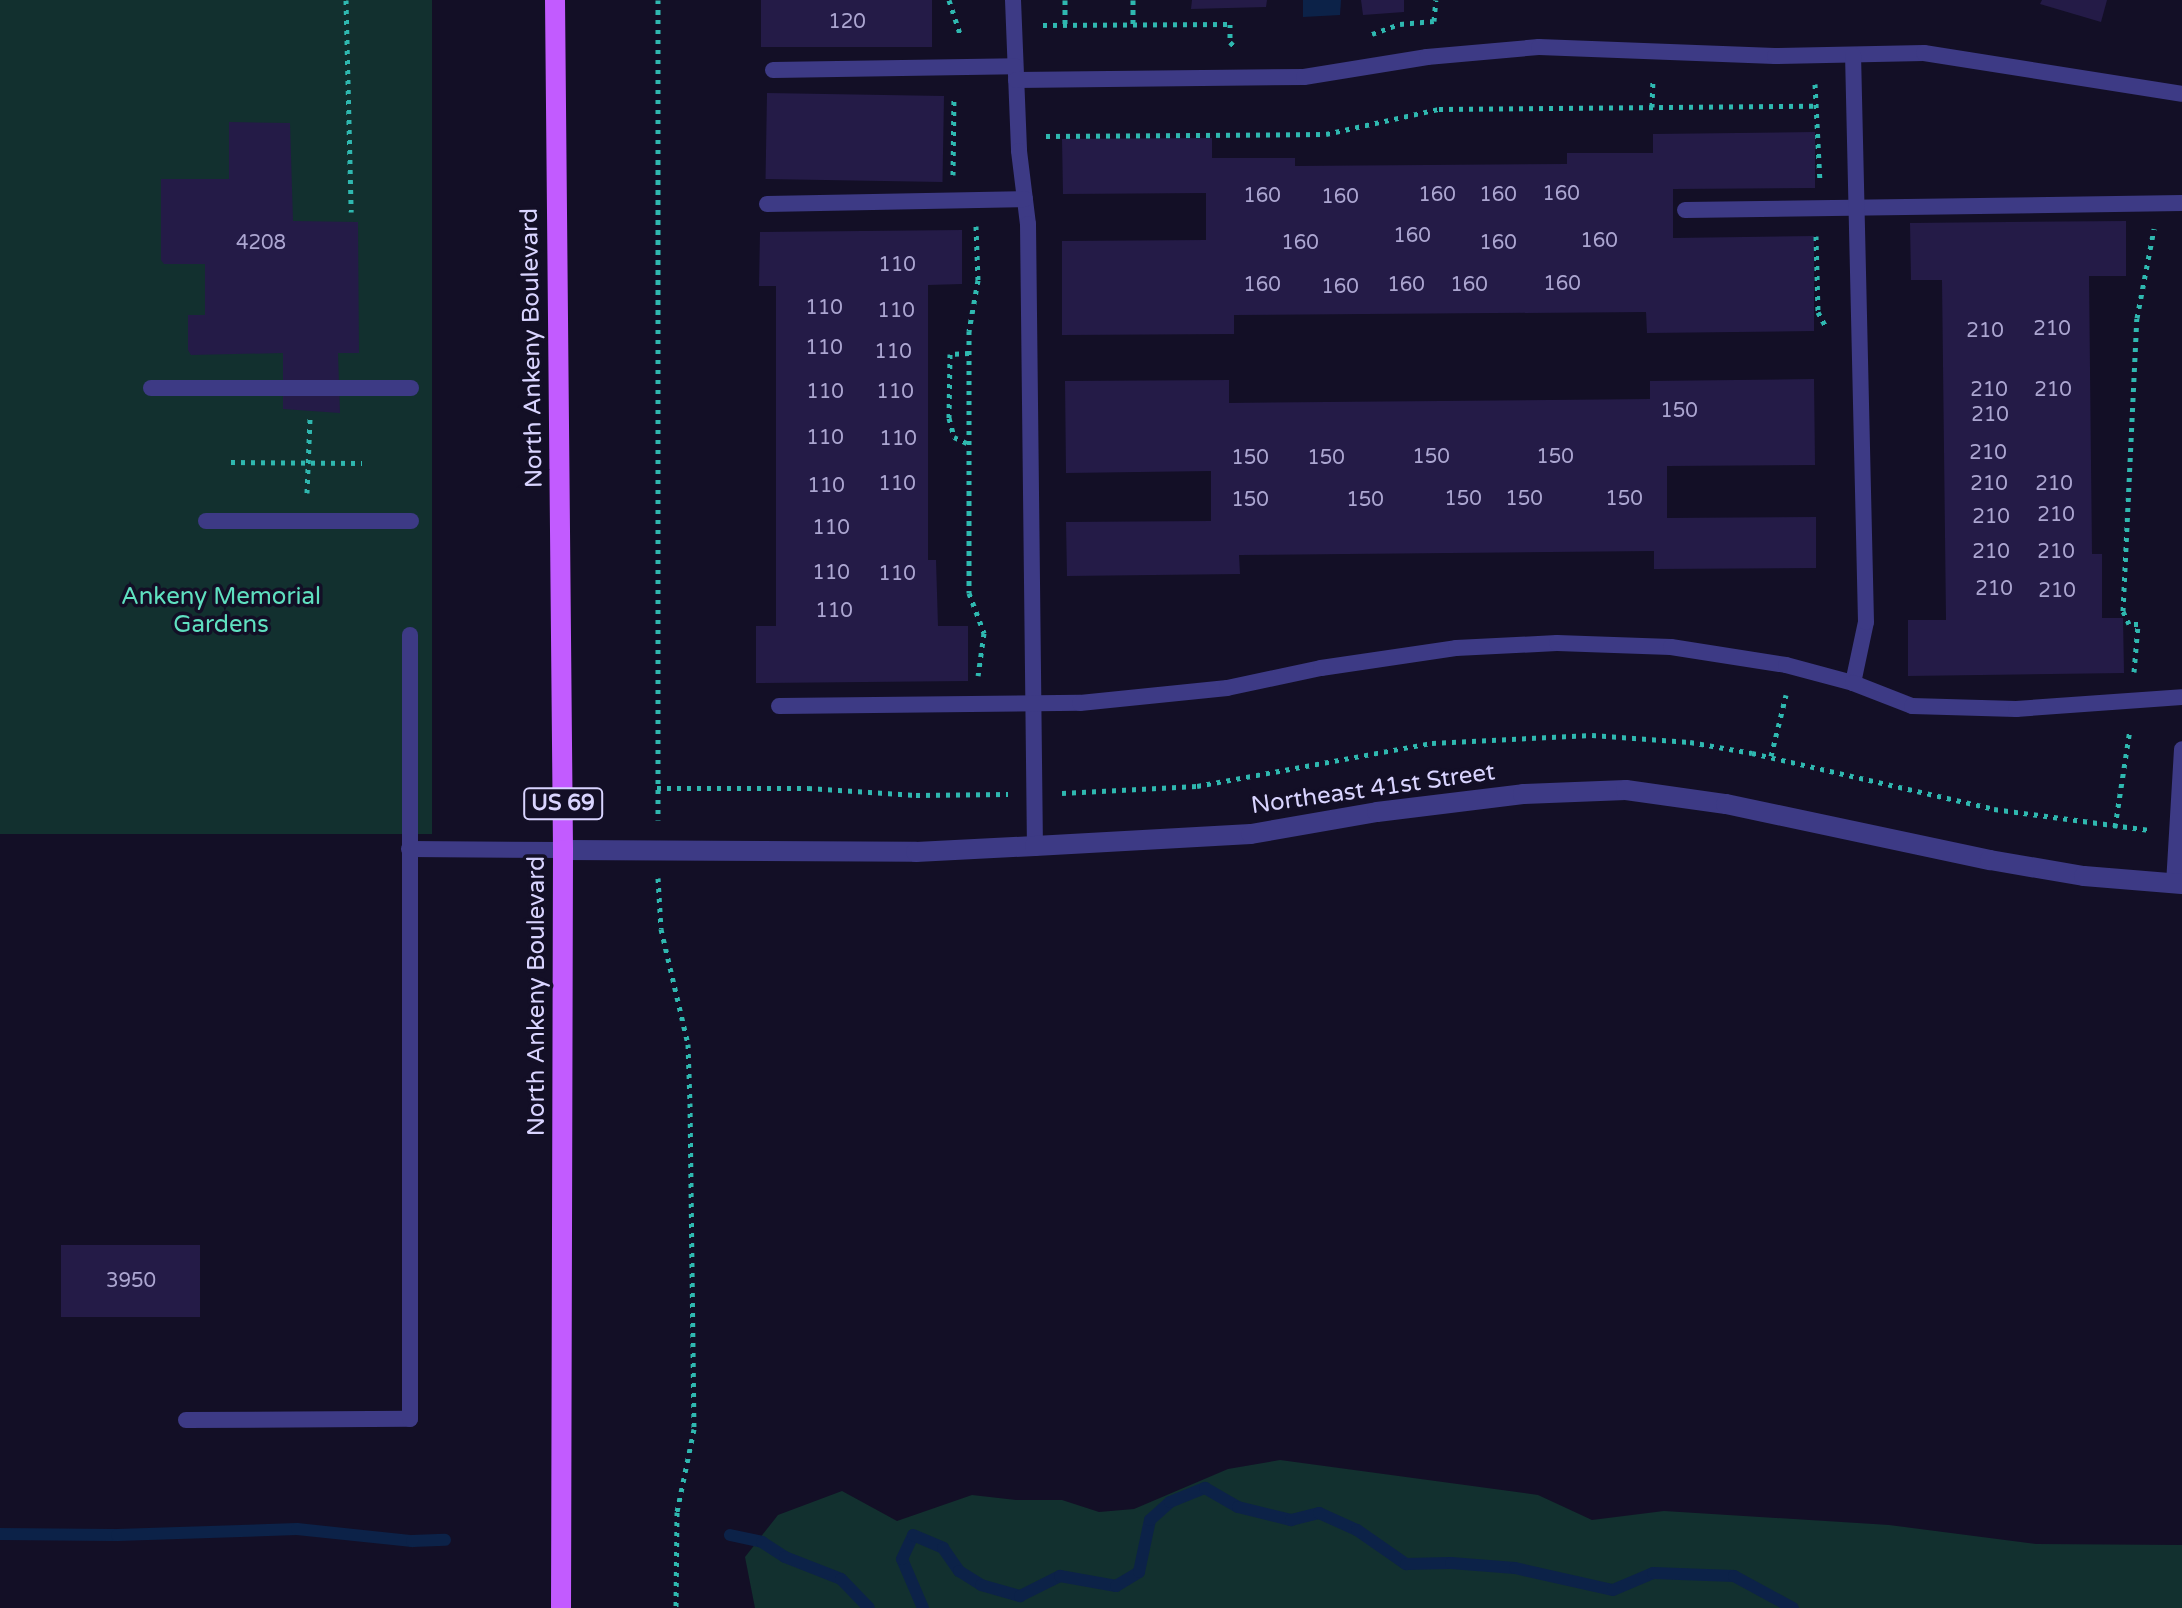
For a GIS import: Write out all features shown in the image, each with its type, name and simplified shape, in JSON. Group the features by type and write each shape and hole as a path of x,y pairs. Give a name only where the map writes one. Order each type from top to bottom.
{"main road":[{"name":"North Ankeny Boulevard","path":"555,0 563,850 561,1608"}],"street":[{"name":"Northeast 41st Street","path":"563,850 916,852 1251,834 1377,812 1508,796 1626,790 1726,804 1990,860 2084,876 2178,884"}],"lane":[{"path":"1013,0 1018,129 1025,199 1035,846"},
{"path":"773,70 958,68 1015,73 1304,77 1427,57 1539,47 1775,56 1924,53 2182,94"},
{"path":"1853,55 1859,208 1866,622 1853,683"},
{"path":"767,204 1025,199"},
{"path":"1685,210 2182,203"},
{"path":"151,388 411,388"},
{"path":"206,521 411,521"},
{"path":"186,1420 410,1419 410,635"},
{"path":"779,706 1032,704 1152,696 1227,688 1321,668 1456,648 1557,643 1671,647 1793,667 1853,683 1912,706 2016,709 2182,697"},
{"path":"2178,884 2182,749"},
{"path":"409,849 563,850"}],"path":[{"path":"346,0 351,212"},
{"path":"658,0 655,336 658,851 661,929 688,1044 694,1429 677,1512 676,1608"},
{"path":"949,0 961,35 953,201"},
{"path":"1065,0 1065,24"},
{"path":"1133,0 1133,24"},
{"path":"1361,38 1400,24 1434,21 1436,0"},
{"path":"1014,25 1230,24 1230,42 1242,49"},
{"path":"1018,129 1050,137 1326,134 1439,109 1814,106"},
{"path":"976,705 984,633 969,593 969,353 978,280 977,201"},
{"path":"2115,827 2116,805 2128,758 2138,624 2129,624 2123,611 2137,318 2140,288 2162,203"},
{"path":"969,353 950,354 949,418 954,437 969,444"},
{"path":"305,522 310,417"},
{"path":"231,462 362,463"},
{"path":"1771,756 1793,667"}],"green space":[{"name":"Ankeny Memorial Gardens","path":"0,0 432,0 432,834 0,834"},
{"path":"1280,1460 1538,1495 1592,1520 1664,1511 1889,1525 2036,1544 2182,1545 2182,1608 755,1608 745,1557 778,1515 842,1491 897,1521 972,1495 1016,1500 1062,1500 1099,1512 1134,1509 1228,1469"}],"water":[{"path":"1303,0 1341,0 1340,15 1303,17"}],"building":[{"path":"761,0 932,0 932,47 761,47"},
{"path":"1192,0 1267,0 1266,7 1191,9"},
{"path":"1361,0 1404,0 1404,12 1363,15"},
{"path":"2042,0 2107,0 2101,22 2040,4"},
{"path":"767,93 944,96 942,182 766,179"},
{"path":"229,122 290,123 293,221 358,222 359,353 338,353 340,413 283,409 283,353 191,355 188,350 188,315 205,315 205,264 164,264 161,260 161,179 229,179"},
{"path":"1815,132 1815,188 1673,189 1673,238 1814,236 1814,331 1647,333 1646,312 1234,315 1234,334 1062,335 1062,241 1206,240 1206,193 1063,194 1062,139 1212,138 1212,158 1295,158 1295,166 1567,164 1567,153 1653,153 1653,134"},
{"path":"2126,221 2126,276 2089,276 2092,554 2102,554 2102,618 2123,618 2124,673 1908,676 1908,620 1946,620 1942,280 1911,280 1910,223"},
{"path":"962,230 962,284 928,285 928,560 936,560 938,626 968,626 968,681 756,683 756,626 776,626 776,286 759,286 760,232"},
{"path":"1814,379 1815,465 1667,466 1667,518 1816,517 1816,568 1654,569 1654,551 1239,555 1240,574 1067,576 1066,522 1211,521 1211,471 1066,473 1065,381 1229,380 1229,403 1650,399 1650,381"},
{"path":"61,1245 200,1245 200,1317 61,1317"}],"waterway":[{"path":"923,1608 902,1559 913,1535 943,1548 959,1571 981,1585 1020,1596 1060,1576 1116,1586 1139,1572 1150,1520 1170,1502 1205,1488 1238,1507 1291,1520 1319,1513 1357,1530 1406,1564 1451,1563 1515,1568 1613,1590 1653,1573 1734,1576 1793,1608"},
{"path":"0,1534 117,1535 297,1529 412,1541 445,1540"},
{"path":"730,1535 762,1542 785,1557 841,1579 869,1608"}]}
